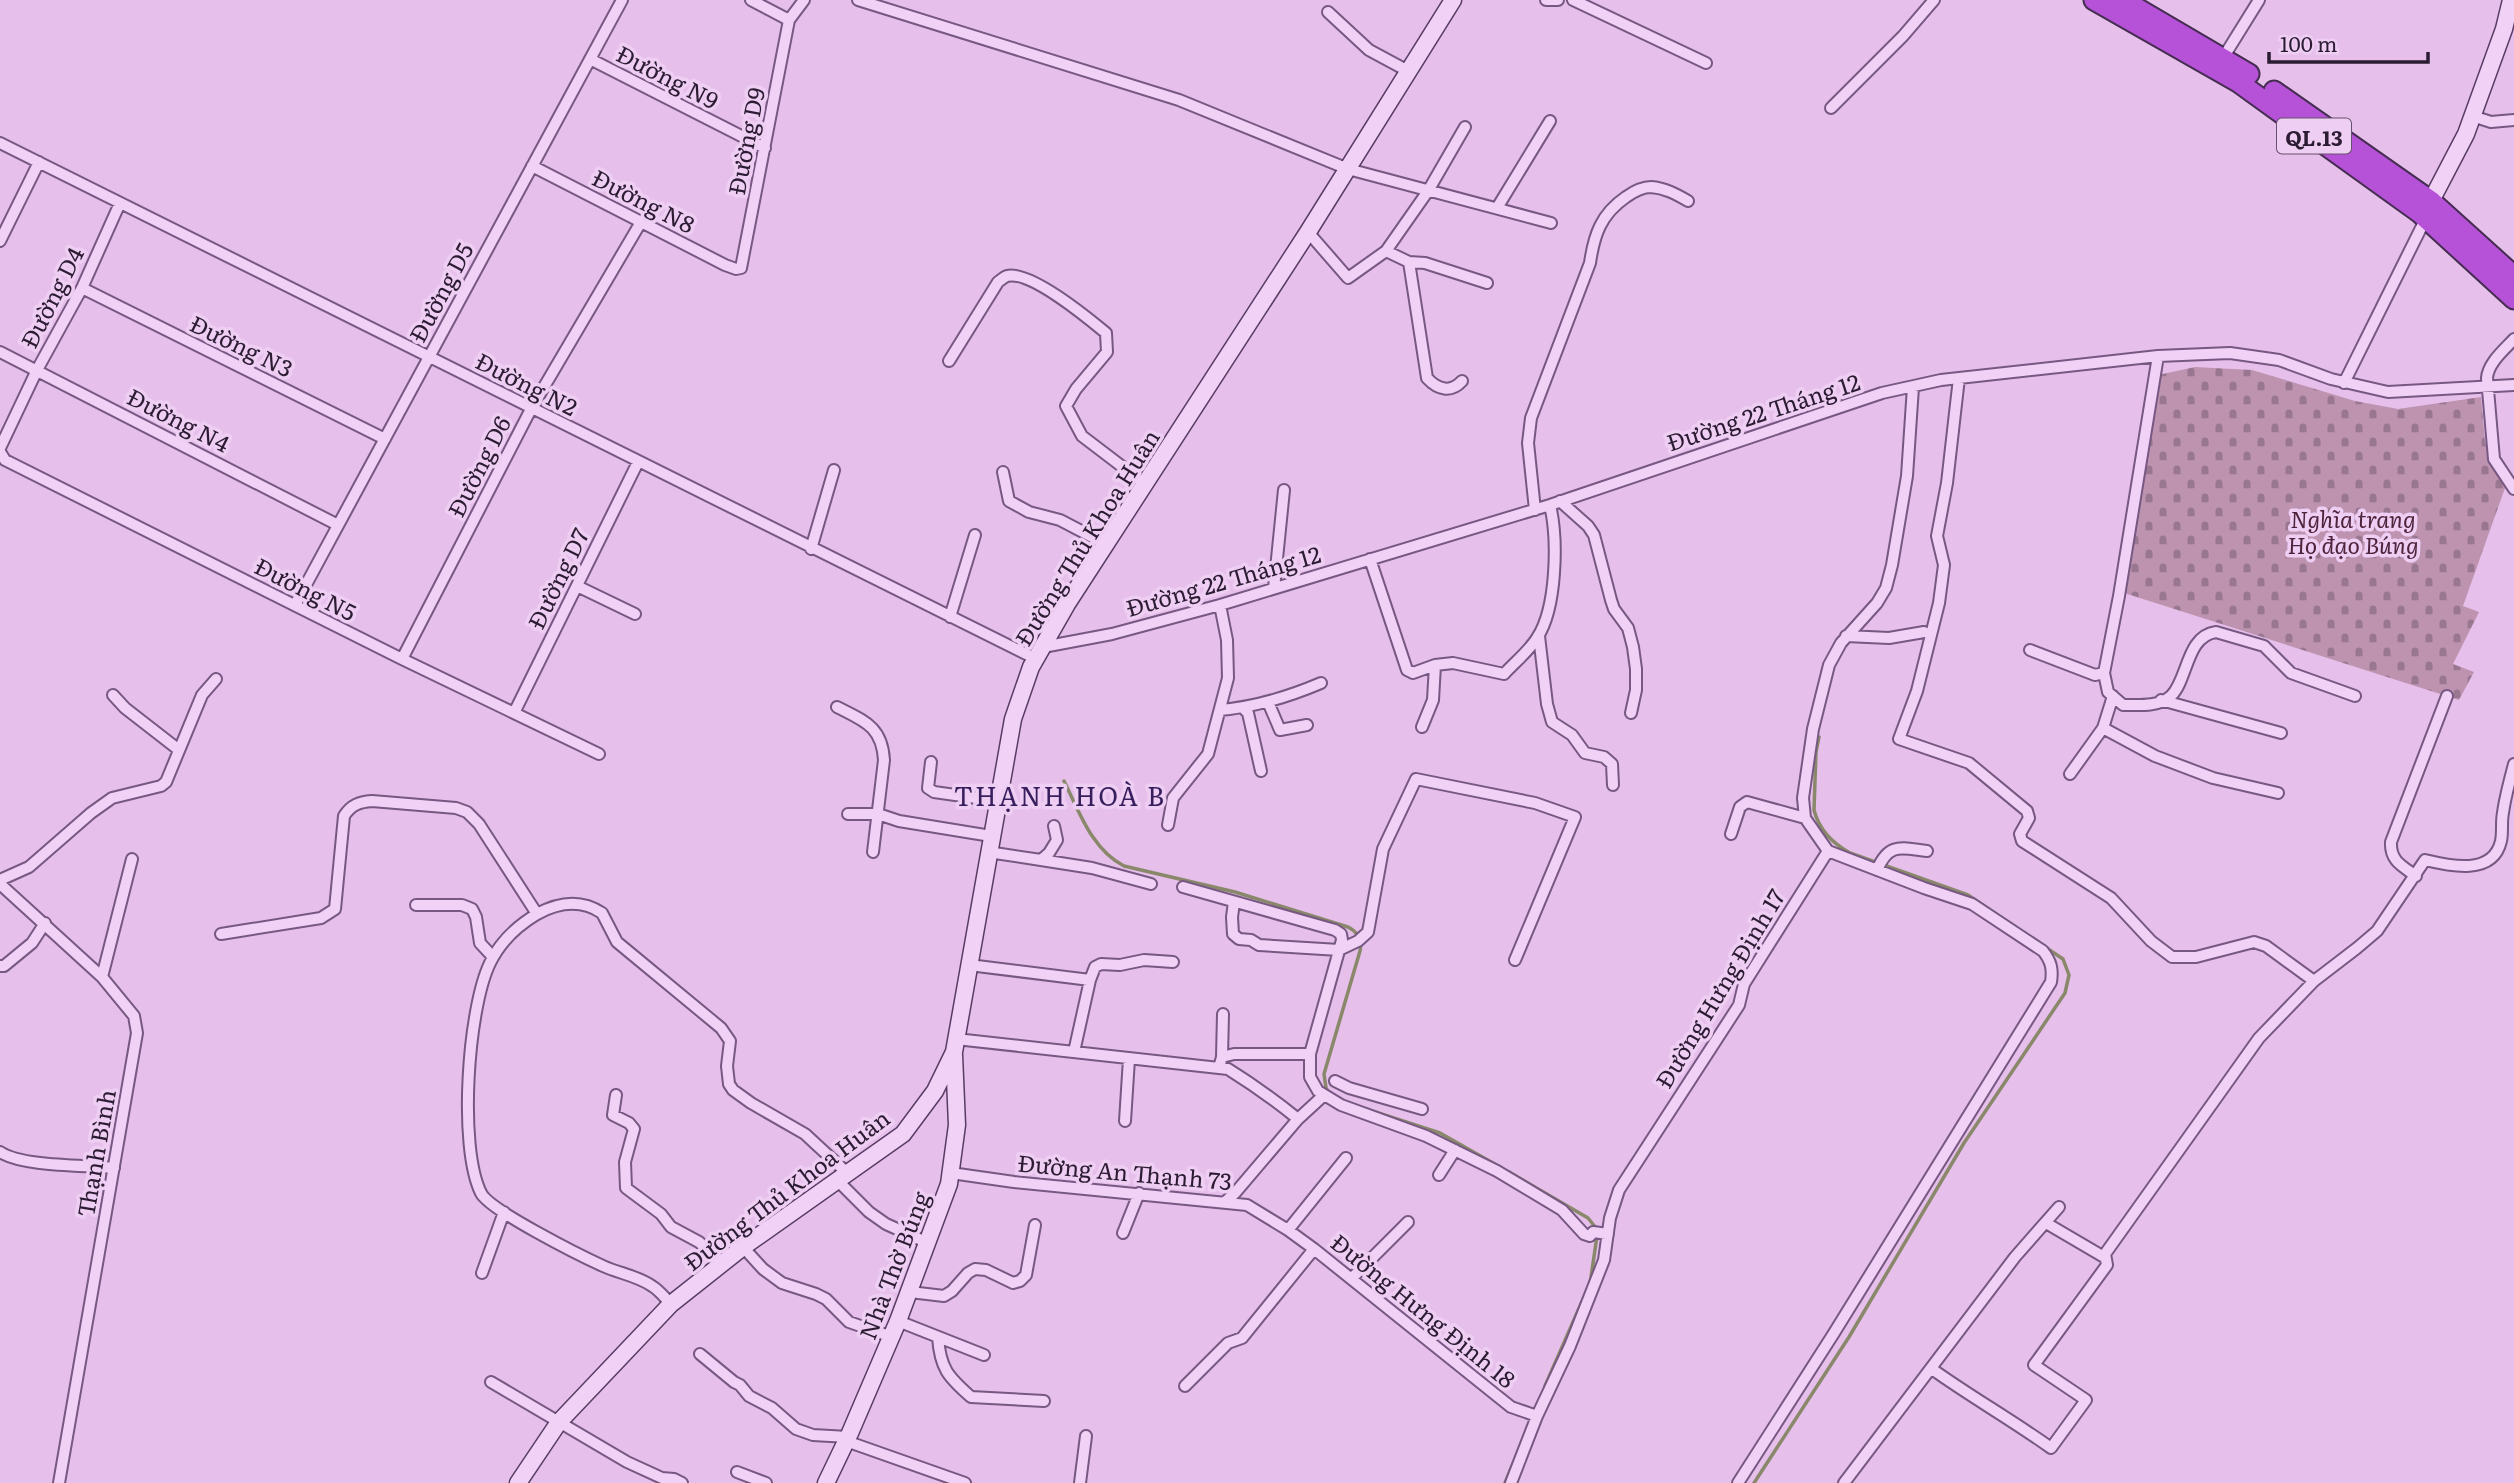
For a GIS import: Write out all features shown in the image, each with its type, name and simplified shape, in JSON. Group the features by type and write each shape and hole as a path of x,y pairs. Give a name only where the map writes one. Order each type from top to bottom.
{"highway":[{"name":"QL.13","path":"2094,0 2238,82 2428,209 2514,299"},
{"name":"QL.13","path":"2123,0 2223,58 2514,276"}],"main road":[{"name":"Đường Thủ Khoa Huân","path":"518,1483 559,1422 671,1304 721,1262 903,1134 935,1091 955,1046 1013,719 1040,653 1067,604 1308,232 1453,0"},
{"path":"2428,209 2466,134 2504,29 2511,0"},
{"name":"Nhà Thờ Búng","path":"825,1483 847,1439 910,1292 951,1173 957,1125 955,1046"}],"street":[{"name":"Đường D5","path":"295,605 622,0"},
{"path":"751,0 789,20 804,0"},
{"path":"858,0 1179,100 1348,169 1551,223"},
{"path":"1546,0 1558,0"},
{"path":"1573,0 1706,63"},
{"path":"1831,108 1903,36 1934,0"},
{"path":"2223,58 2259,0"},
{"path":"1328,12 1369,50 1408,71"},
{"name":"Đường D9","path":"738,269 744,261 789,20"},
{"name":"Đường N9","path":"590,59 765,148"},
{"path":"2472,116 2491,122 2514,120"},
{"path":"1497,208 1550,121"},
{"path":"1308,232 1348,278 1386,251 1428,191 1465,127"},
{"name":"Đường N2","path":"0,143 811,549 950,617 1040,653"},
{"path":"0,241 39,162"},
{"name":"Đường N8","path":"532,166 725,265 738,269"},
{"path":"1535,510 1528,443 1531,418 1590,264 1599,226 1608,211 1642,188 1670,191 1688,201"},
{"name":"Đường D4","path":"0,450 37,370 82,288 120,203"},
{"path":"2344,383 2428,209"},
{"name":"Đường D6","path":"402,659 531,409 641,222"},
{"path":"1386,251 1409,262 1425,262 1487,283"},
{"path":"1409,262 1427,378 1435,386 1447,389 1462,381"},
{"path":"949,361 998,282 1008,276 1020,277 1070,303 1106,333 1107,352 1076,389 1066,406 1082,436 1145,484"},
{"name":"Đường N3","path":"82,288 384,439"},
{"path":"2514,339 2488,371 2487,387 2494,459 2514,489"},
{"name":"Đường N4","path":"0,352 338,524"},
{"name":"Đường 22 Tháng 12","path":"1040,653 1220,605 1535,510 1868,397 1959,378 2158,356 2230,353 2279,360 2344,383 2388,393 2514,385"},
{"path":"2158,356 2104,673 2108,692 2123,705 2154,704 2171,696 2197,643 2210,633 2217,632 2264,646 2291,673 2355,696"},
{"path":"1959,378 1947,483 1937,536 1944,565 1939,603 1917,691 1899,739 1972,765 2027,811 2029,818 2020,834 2022,841 2110,898 2151,942 2172,957 2196,957 2255,942 2266,946 2314,981"},
{"path":"1738,1483 1834,1334 2050,982 2051,965 2043,951 1972,904 1880,864 1828,851 1805,818 1804,799 1816,711 1829,665 1846,636 1877,603 1889,577 1907,476 1913,387"},
{"name":"Đường N5","path":"0,450 5,460 598,754"},
{"name":"Đường D7","path":"514,713 638,462"},
{"path":"811,549 834,470"},
{"path":"1003,472 1009,502 1029,512 1060,520 1106,544"},
{"path":"1274,588 1284,491"},
{"path":"1555,503 1553,590 1539,636 1547,704 1552,722 1572,735 1585,753 1604,757 1612,764 1613,785"},
{"path":"1555,503 1588,526 1594,535 1611,600 1628,628 1636,669 1636,690 1631,713"},
{"path":"950,617 975,535"},
{"path":"1370,559 1407,670 1413,673 1435,665 1453,663 1504,674 1539,636"},
{"path":"577,586 635,614"},
{"path":"1168,825 1173,798 1208,754 1228,678 1229,659 1220,605"},
{"path":"1846,636 1889,638 1924,632"},
{"path":"2030,650 2095,675 2104,673"},
{"path":"1422,727 1433,700 1435,665"},
{"path":"0,882 29,867 91,813 113,798 161,786 166,782 202,695 216,679"},
{"path":"1220,710 1268,702 1321,683"},
{"path":"113,695 125,708 179,750"},
{"path":"2070,774 2103,728 2113,696"},
{"path":"2416,876 2395,860 2391,852 2391,842 2447,696"},
{"path":"2161,700 2281,733"},
{"path":"1268,702 1280,730 1307,725"},
{"path":"837,706 864,721 881,739 884,760 873,852"},
{"path":"1243,708 1248,713 1261,771"},
{"path":"2103,728 2155,756 2213,778 2277,793"},
{"path":"931,762 928,788 934,792 998,801"},
{"path":"2104,1257 2259,1038 2314,981 2377,930 2426,860 2458,867 2473,866 2494,855 2501,842 2502,816 2514,764"},
{"path":"1234,902 1231,917 1233,934 1236,937 1259,945 1339,950 1358,942 1368,932 1383,849 1416,779 1535,803 1575,817 1515,960"},
{"path":"221,934 321,918 335,909 344,816 360,802 372,801 456,808 467,812 487,835 537,914"},
{"path":"1731,834 1740,807 1747,802 1805,818"},
{"path":"848,814 878,814 1041,860 1092,868 1151,884"},
{"path":"1041,860 1057,840 1054,827"},
{"path":"1880,864 1886,853 1896,848 1927,851"},
{"name":"Đường Hưng Định 17","path":"1511,1483 1604,1260 1610,1217 1619,1190 1739,1005 1744,984 1828,851"},
{"path":"102,977 132,859"},
{"name":"Thạnh Bình","path":"0,882 102,977 134,1016 137,1033 59,1483"},
{"path":"1183,887 1335,930 1340,934 1342,940 1310,1054 1310,1077 1323,1096"},
{"path":"671,1304 652,1286 603,1266 504,1212 481,1194 470,1150 469,1063 481,992 498,948 520,925 546,909 565,903 577,903 602,913 617,942 721,1028 730,1041 727,1066 729,1084 733,1090 805,1134 869,1212 886,1224 928,1243"},
{"path":"416,905 462,905 472,909 480,943 494,957"},
{"path":"0,966 4,966 32,943 45,923"},
{"path":"1074,1052 1093,970 1101,964 1120,965 1144,960 1173,962"},
{"path":"969,965 1090,980"},
{"path":"1220,1062 1223,1014"},
{"path":"955,1046 1074,1052 1129,1059 1220,1062 1234,1054 1310,1054"},
{"path":"1125,1121 1129,1059"},
{"path":"1220,1062 1298,1119"},
{"path":"1335,1081 1344,1098 1497,1171 1562,1210 1584,1234 1608,1234"},
{"path":"617,1095 613,1115 629,1123 634,1129 625,1162 626,1188 661,1214 671,1227 699,1242 721,1262"},
{"path":"1225,1202 1298,1119 1323,1096 1422,1109"},
{"path":"1439,1175 1455,1150"},
{"path":"0,1152 9,1158 30,1161 114,1168"},
{"path":"1288,1230 1346,1158"},
{"name":"Đường An Thạnh 73","path":"951,1173 1014,1182 1247,1205 1288,1230"},
{"path":"1123,1233 1139,1193"},
{"path":"1844,1483 2015,1257 2059,1207"},
{"path":"482,1273 504,1212"},
{"path":"1352,1279 1408,1222"},
{"path":"1932,1369 2051,1448 2086,1400 2034,1365 2107,1265 2104,1257 2046,1223"},
{"path":"910,1292 944,1296 952,1292 968,1273 975,1269 986,1270 1013,1283 1020,1281 1026,1275 1035,1225"},
{"name":"Đường Hưng Định 18","path":"1288,1230 1511,1407 1537,1416"},
{"path":"743,1247 763,1269 782,1283 816,1294 826,1299 849,1322 891,1337"},
{"path":"1185,1386 1228,1343 1242,1338 1314,1249"},
{"path":"898,1321 984,1354"},
{"path":"938,1336 939,1359 948,1374 971,1397 1044,1401"},
{"path":"700,1354 740,1385 749,1396 772,1408 796,1429 813,1435 847,1439 965,1483"},
{"path":"491,1382 627,1462 662,1478 682,1483"},
{"path":"1080,1483 1086,1436"},
{"path":"737,1472 766,1483"}],"green space":[{"name":"Nghĩa trang Họ đạo Búng","path":"2195,367 2252,370 2355,401 2398,409 2481,397 2490,462 2505,488 2463,606 2479,612 2453,664 2474,672 2459,700 2121,592 2158,375"}],"waterway":[{"path":"1754,1483 1849,1337 1964,1143 2065,993 2069,975 2063,959 1968,895 1850,853 1837,845 1819,824 1814,810 1819,737"},
{"path":"1064,781 1095,840 1113,859 1124,866 1235,892 1348,927 1357,934 1360,951 1324,1074 1326,1088 1330,1094"},
{"path":"1366,1109 1440,1133 1500,1167"},
{"path":"1509,1172 1588,1218 1596,1228"},
{"path":"1590,1284 1597,1236"},
{"path":"1545,1386 1584,1297"},
{"path":"1505,1483 1522,1442"}],"district":[{"name":"THẠNH HOÀ B","path":"1060,794"}]}
